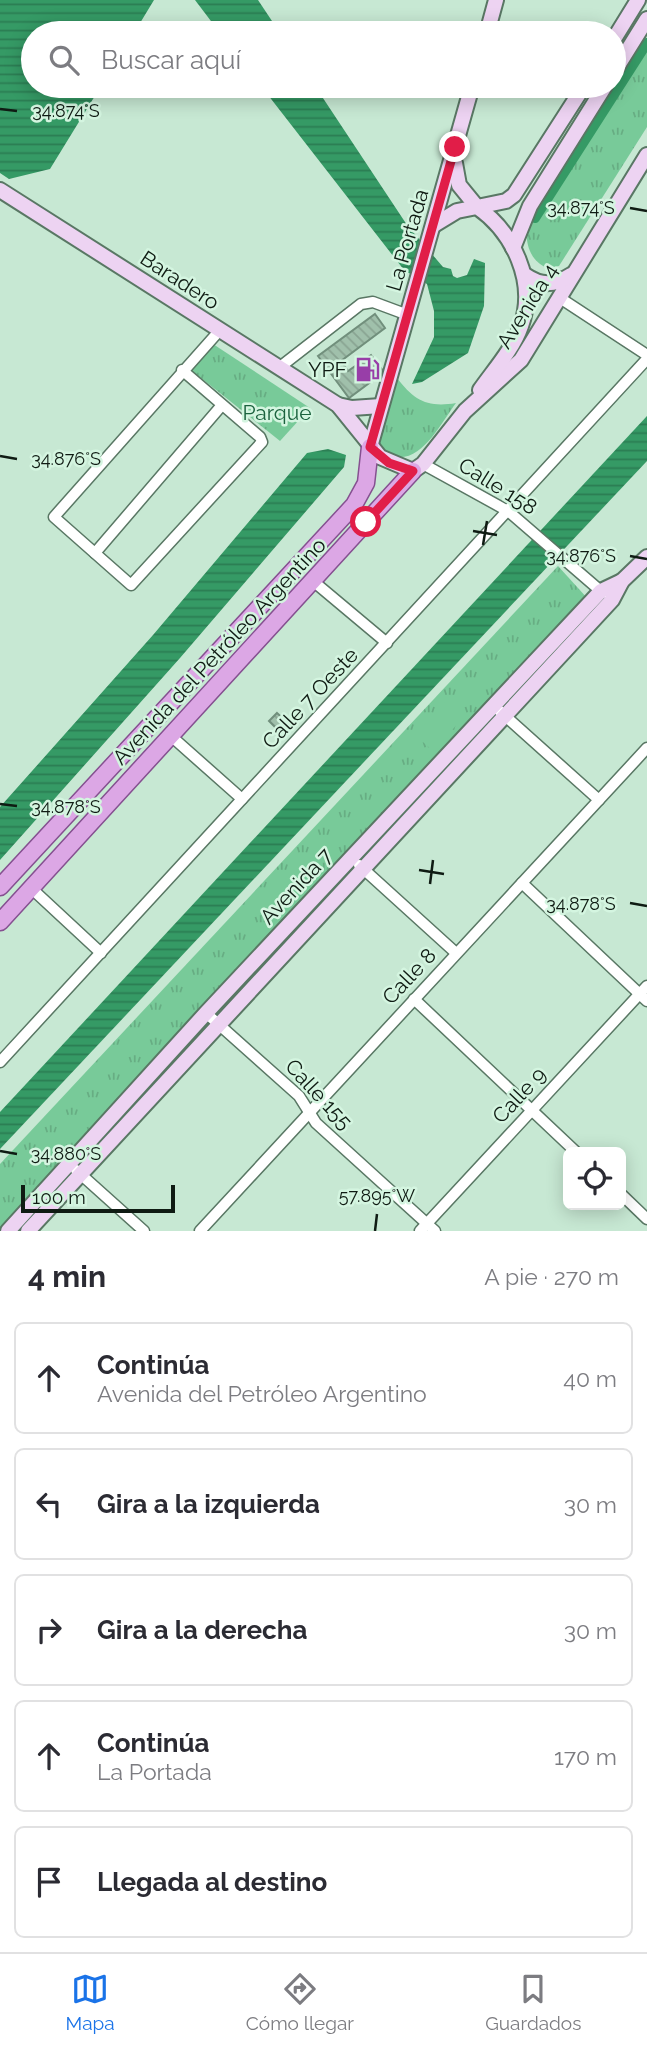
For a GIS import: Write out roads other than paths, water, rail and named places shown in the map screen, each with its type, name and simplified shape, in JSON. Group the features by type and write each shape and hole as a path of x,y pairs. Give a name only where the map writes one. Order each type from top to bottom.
{"main road":[{"path":"490,21 496,0"},
{"path":"625,21 638,0"},
{"path":"626,53 647,19"},
{"name":"La Portada","path":"370,447 469,98"},
{"path":"434,225 457,212 506,201 514,195 576,98"},
{"path":"513,248 530,206 598,98"},
{"path":"455,147 455,176 477,207 495,220 513,248 525,275 522,325 513,344 465,411"},
{"name":"Avenida 4","path":"418,468 465,411 521,360 647,155"},
{"name":"Baradero","path":"0,190 338,405 351,418 370,447"},
{"path":"525,275 535,282 548,285 571,275"},
{"path":"338,405 352,408 382,405"},
{"path":"370,447 389,463 418,468"},
{"name":"Avenida del Petróleo Argentino","path":"0,887 354,505 366,483 370,447"},
{"name":"Avenida del Petróleo Argentino","path":"0,922 418,468"},
{"name":"Avenida 7","path":"8,1231 75,1170 219,1023 363,868 500,711 606,596 647,557"},
{"name":"Avenida 7","path":"28,1231 75,1170 206,1013 351,858 500,711"}],"street":[{"path":"560,298 647,357"},
{"path":"280,367 361,304 373,302 408,315"},
{"path":"182,370 260,437 261,447 131,585 54,516 182,370 220,330"},
{"name":"Calle 7 Oeste","path":"0,1062 647,357"},
{"path":"95,553 222,405"},
{"name":"Calle 158","path":"418,468 508,511 606,596"},
{"path":"313,581 387,643"},
{"path":"500,711 599,800"},
{"path":"171,736 243,799"},
{"name":"Calle 8","path":"200,1231 646,750"},
{"path":"351,858 456,953"},
{"path":"522,883 645,993"},
{"path":"31,888 101,953"},
{"name":"Calle 9","path":"427,1228 531,1110 645,993"},
{"path":"414,999 571,1147"},
{"name":"Calle 155","path":"206,1013 299,1096 316,1123 427,1228"},
{"path":"75,1170 144,1231"},
{"path":"626,1199 647,1219"}],"waterway":[{"path":"626,76 647,43"},
{"path":"535,218 612,98"}],"place":[{"name":"YPF","path":"367,369"}],"park label":[{"name":"Parque","path":"277,412"}]}
